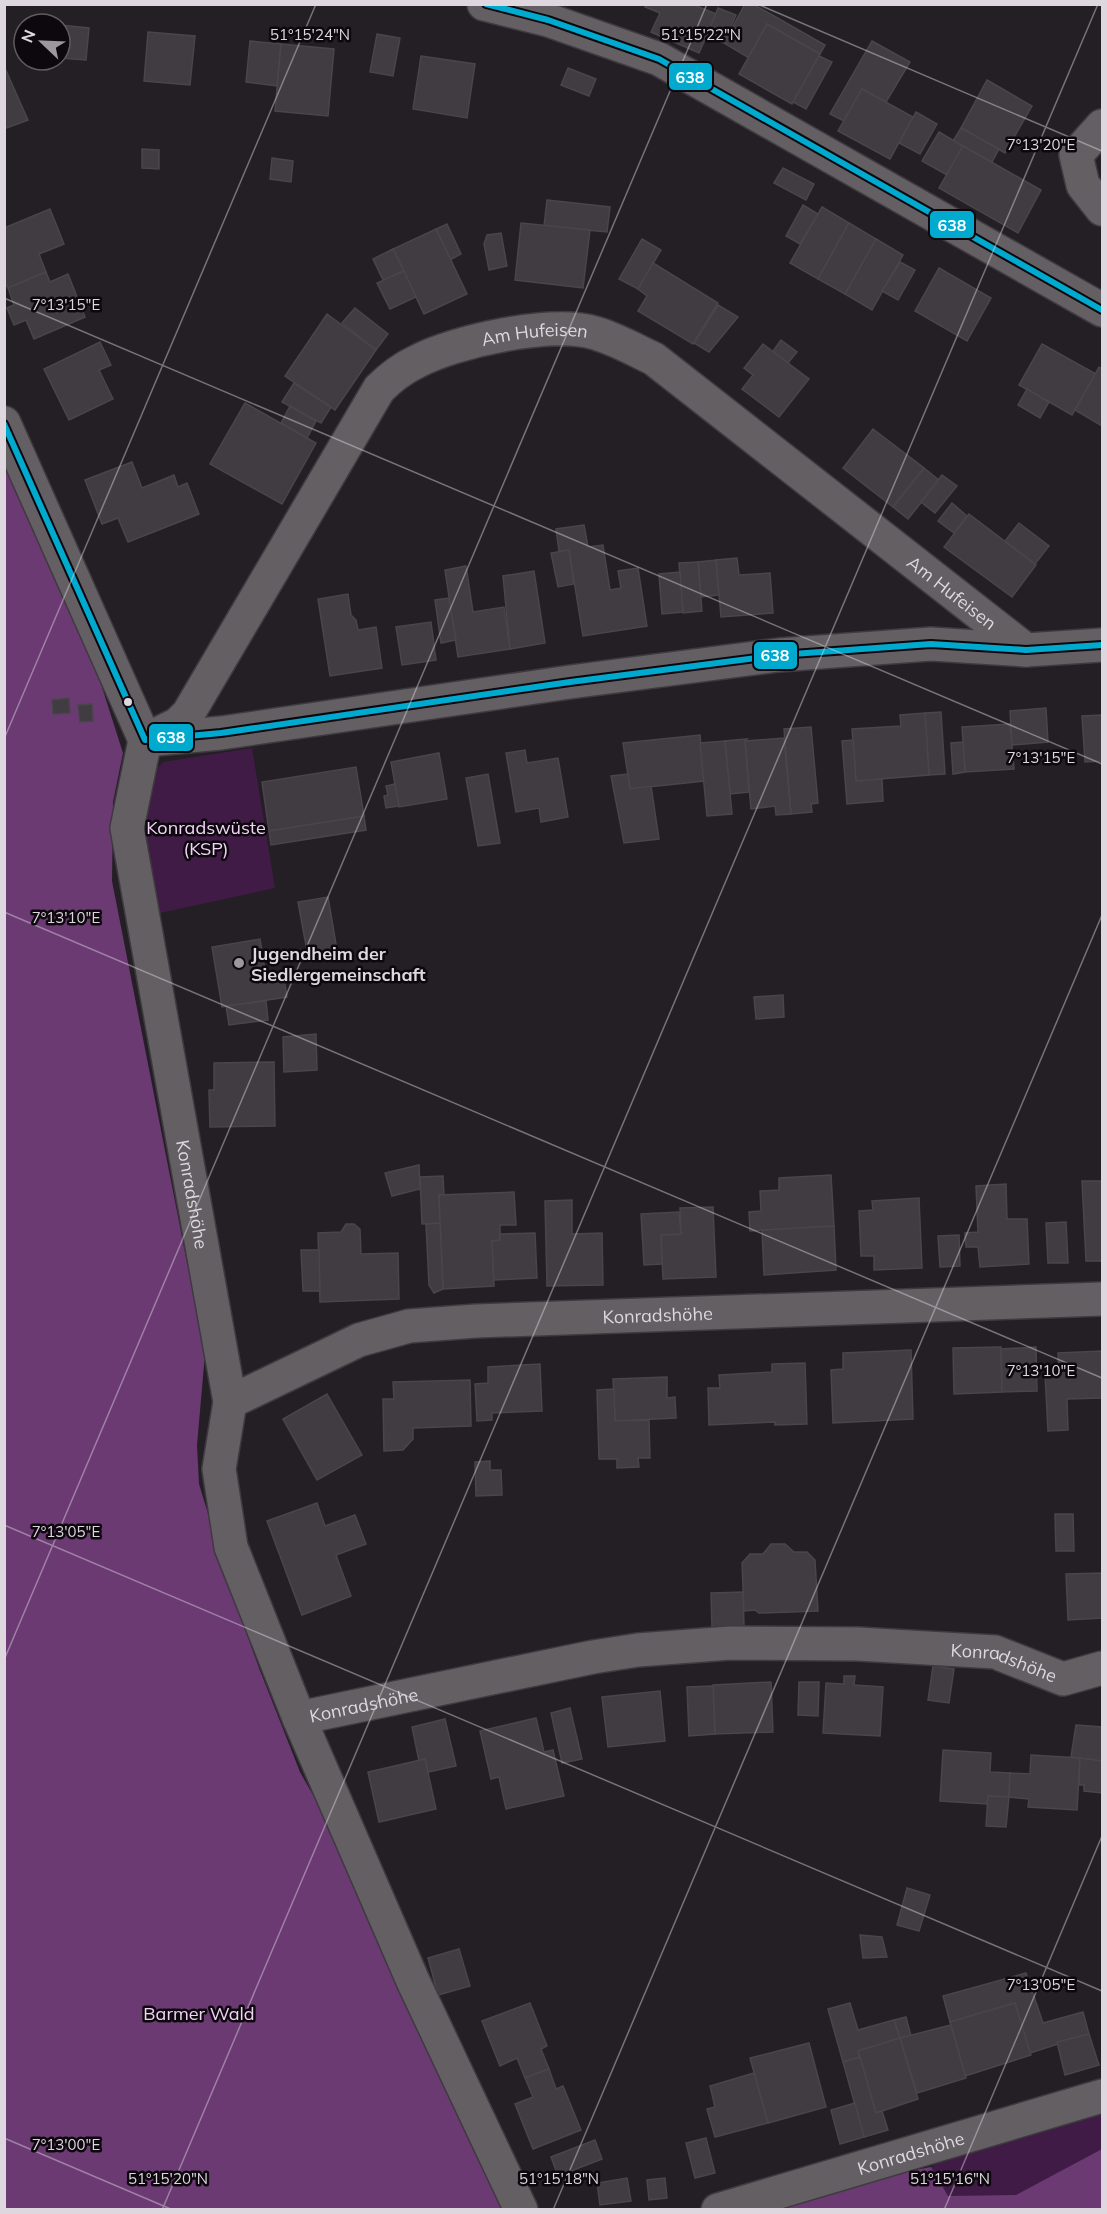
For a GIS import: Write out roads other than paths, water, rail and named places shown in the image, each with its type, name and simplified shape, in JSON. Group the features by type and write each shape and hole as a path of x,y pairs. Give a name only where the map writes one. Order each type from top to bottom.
{"street":[{"path":"484,4 548,20 659,59 1102,310"},
{"path":"1102,126 1076,155 1083,185 1102,209"},
{"name":"Am Hufeisen","path":"145,740 178,724 188,714 379,389 397,372 432,354 469,343 528,331 593,332 654,359 1026,650"},
{"path":"4,423 145,740 221,734 570,682 779,655 931,644 1026,650 1102,645"},
{"name":"Konradshöhe","path":"145,740 127,828 230,1402 219,1469 231,1547 299,1719 413,1981 521,2210"},
{"name":"Konradshöhe","path":"230,1402 359,1340 409,1326 476,1321 1102,1299"},
{"name":"Konradshöhe","path":"299,1719 593,1657 638,1650 730,1643 858,1644 995,1652 1063,1679 1102,1668"},
{"name":"Konradshöhe","path":"718,2210 1102,2096"}],"place":[{"name":"Jugendheim der Siedlergemeinschaft","path":"239,963"}],"park label":[{"name":"Konradswüste (KSP)","path":"206,837"},
{"name":"Barmer Wald","path":"199,2013"}]}
